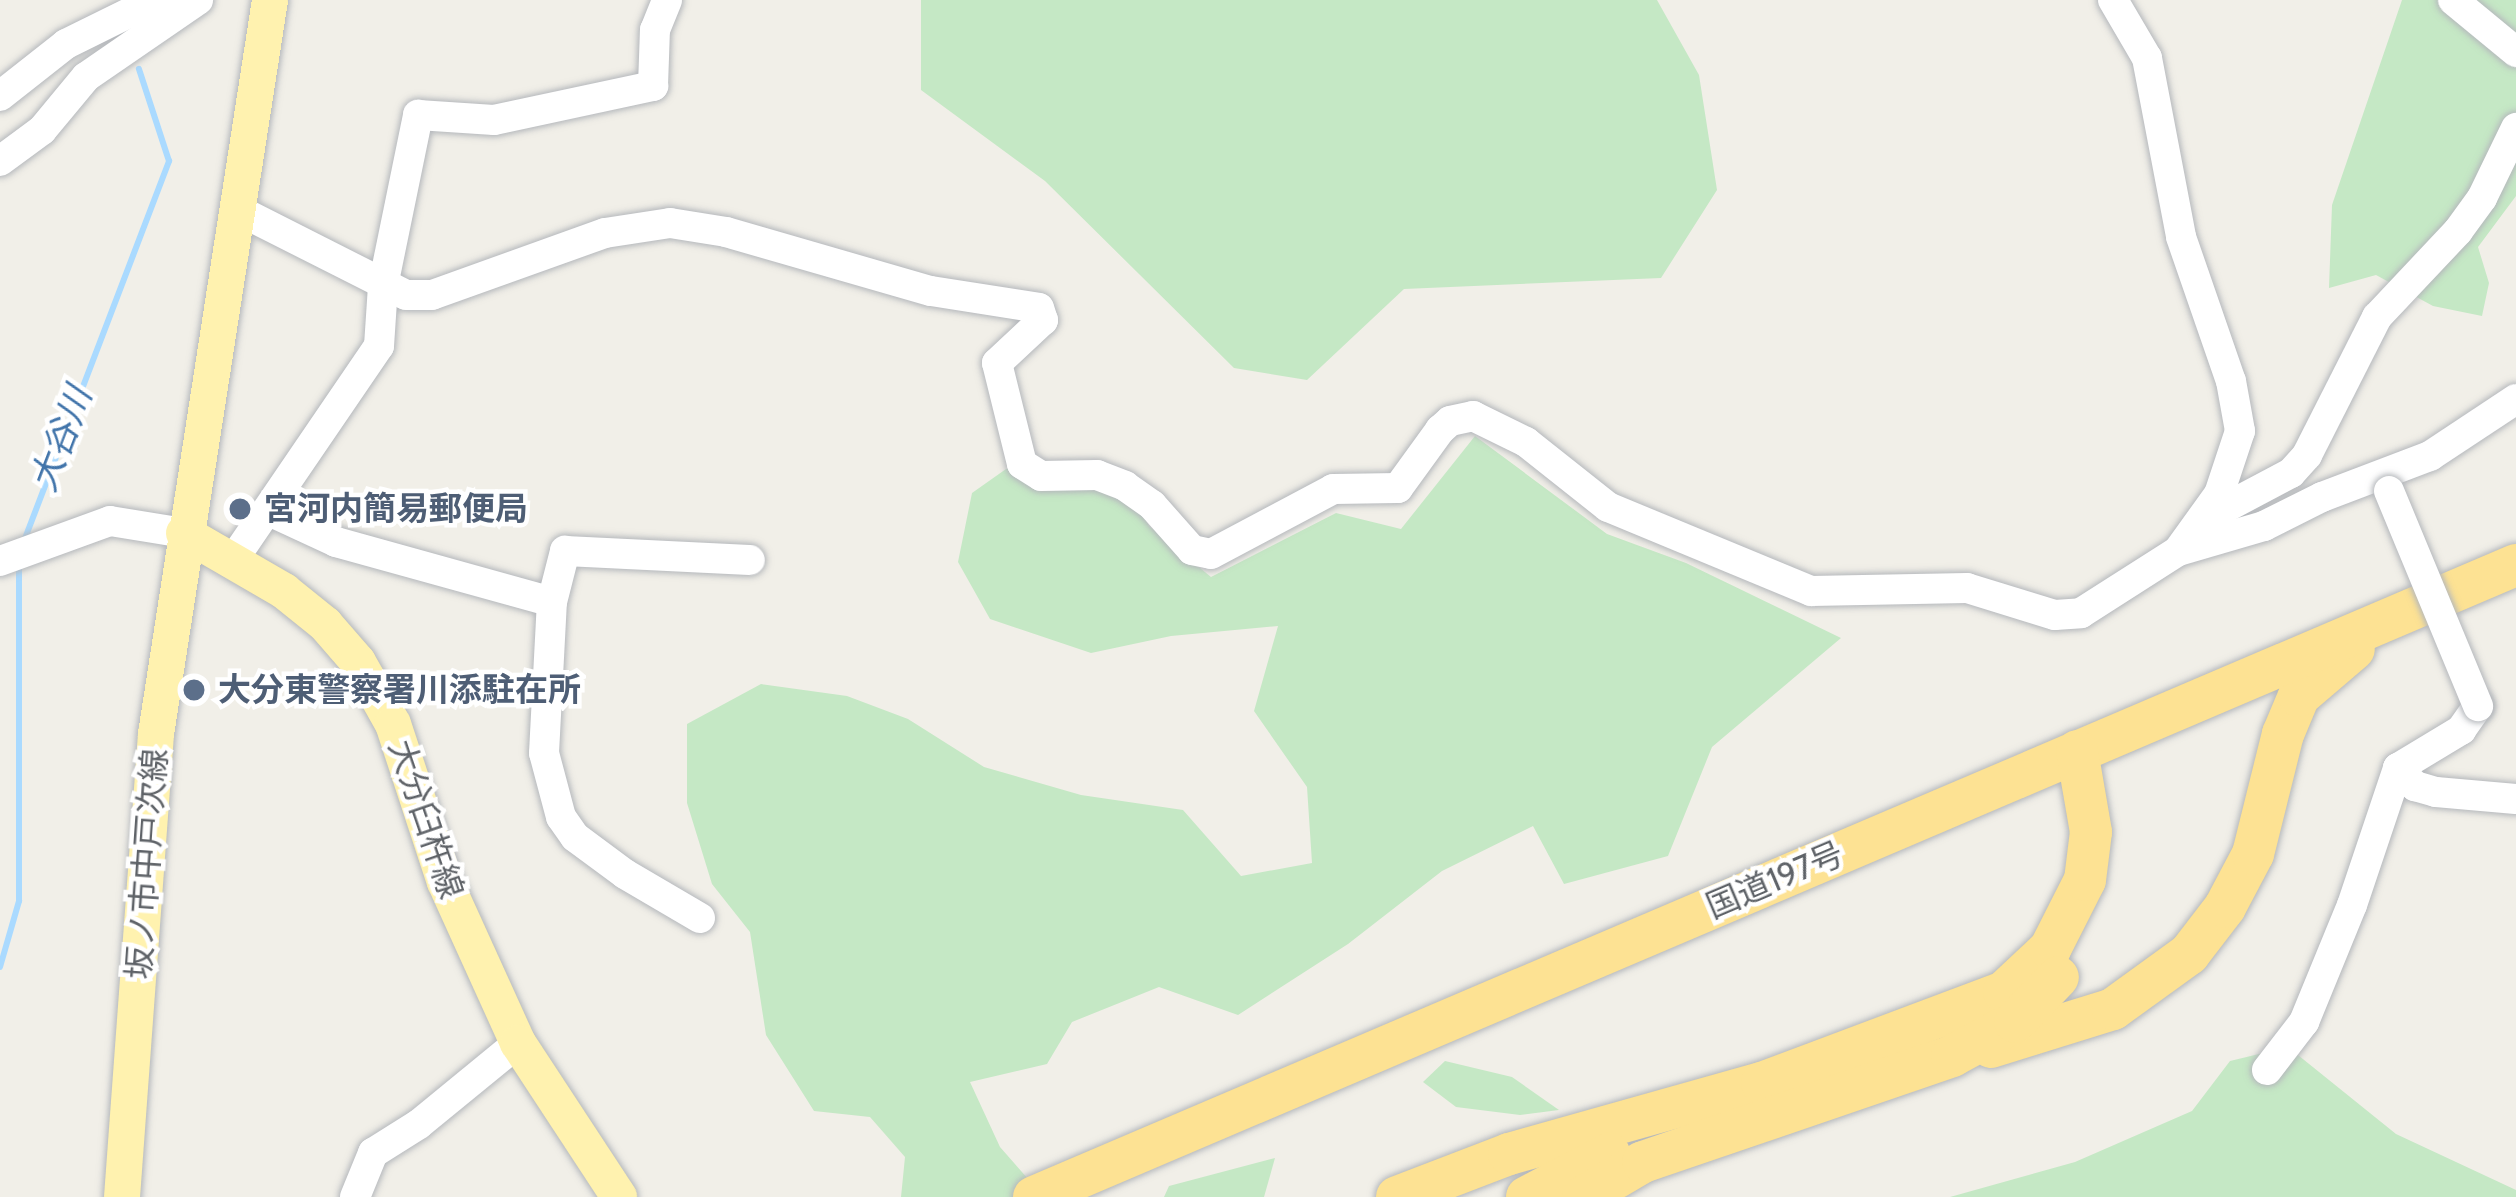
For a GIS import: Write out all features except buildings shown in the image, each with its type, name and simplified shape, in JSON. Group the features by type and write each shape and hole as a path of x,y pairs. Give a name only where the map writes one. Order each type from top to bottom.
{"highway":[{"name":"国道197号","path":"1052,1189 2501,571"},
{"path":"1397,1197 1509,1154 1768,1101 2045,1034 2113,1009 2188,954 2225,908 2252,854 2283,734 2299,696 2346,653 2501,571"},
{"path":"1952,1056 1990,1038 2035,1004 2079,948 2109,890 2118,849 2113,809 2100,776 2077,751"},
{"path":"1583,1197 1768,1101 2004,992 2050,949 2075,904 2090,856 2077,751"},
{"path":"1741,894 1870,856 2037,788 2051,788 2074,804 2090,856"},
{"path":"1527,1197 1768,1101"},
{"path":"1632,1197 1768,1101"}],"main road":[{"path":"184,533 270,0"},
{"name":"大分臼杵線","path":"184,533 284,591 325,624 372,684 393,724 456,910 518,1042 619,1197"},
{"name":"坂ノ市中戸次線","path":"122,1197 156,734 184,533"}],"street":[{"path":"0,96 66,44 147,4 166,0"},
{"path":"0,161 42,130 86,77 198,0"},
{"path":"232,560 271,512 380,346 383,286 418,115 494,120 652,86 655,30 667,0"},
{"path":"2113,0 2146,58 2181,237 2236,404 2236,447 2206,518 2178,551"},
{"path":"2453,0 2516,52"},
{"path":"2206,518 2291,473 2307,455 2377,317 2458,230 2482,197 2516,128"},
{"path":"238,210 406,295 433,295 605,233 670,223 727,232 931,291 1039,308 1043,320 997,363 1022,464 1041,476 1097,476 1125,485 1152,505 1192,550 1211,554 1334,489 1399,488 1440,430 1473,416 1526,442 1609,507 1811,591 1967,588 2055,615 2081,613 2178,551 2385,482 2516,399"},
{"path":"2266,1070 2304,1022 2352,905 2398,768 2461,730 2478,706 2385,482"},
{"path":"271,512 336,542 552,602"},
{"path":"0,561 78,530 123,521 184,533"},
{"path":"700,918 625,874 575,837 561,817 544,753 552,602 565,551 750,560"},
{"path":"2398,768 2415,786 2436,792 2516,799"},
{"path":"355,1197 373,1153 419,1124 518,1042"}],"green space":[{"path":"921,0 1657,0 1699,75 1717,190 1661,278 1404,289 1307,380 1234,368 1045,181 921,90"},
{"path":"2402,0 2516,0 2516,196 2478,247 2489,283 2482,316 2433,306 2376,275 2329,288 2332,205"},
{"path":"1475,436 1607,534 1686,563 1841,638 1712,747 1668,856 1564,884 1533,826 1442,871 1348,944 1238,1015 1159,987 1072,1022 1047,1064 970,1082 1000,1147 1044,1197 901,1197 905,1157 870,1117 814,1111 766,1035 750,932 712,884 687,803 687,724 761,684 847,696 908,719 984,767 1081,795 1183,810 1241,876 1312,863 1307,787 1254,711 1278,626 1171,636 1091,653 990,619 958,562 972,493 1006,469 1118,468 1149,526 1211,577 1336,513 1401,529"},
{"path":"2288,1047 2396,1134 2516,1190 2516,1197 1950,1197 2075,1162 2192,1111 2230,1061"},
{"path":"1445,1061 1512,1077 1559,1110 1520,1115 1456,1107 1423,1082"},
{"path":"1275,1158 1264,1197 1164,1197 1169,1186"}],"waterway":[{"name":"大谷川","path":"24,541 169,161 139,69"},
{"name":"大谷川","path":"0,967 19,901 19,566"}],"place":[{"name":"宮河内簡易郵便局","path":"240,509"},
{"name":"大分東警察署川添駐在所","path":"194,690"}]}
